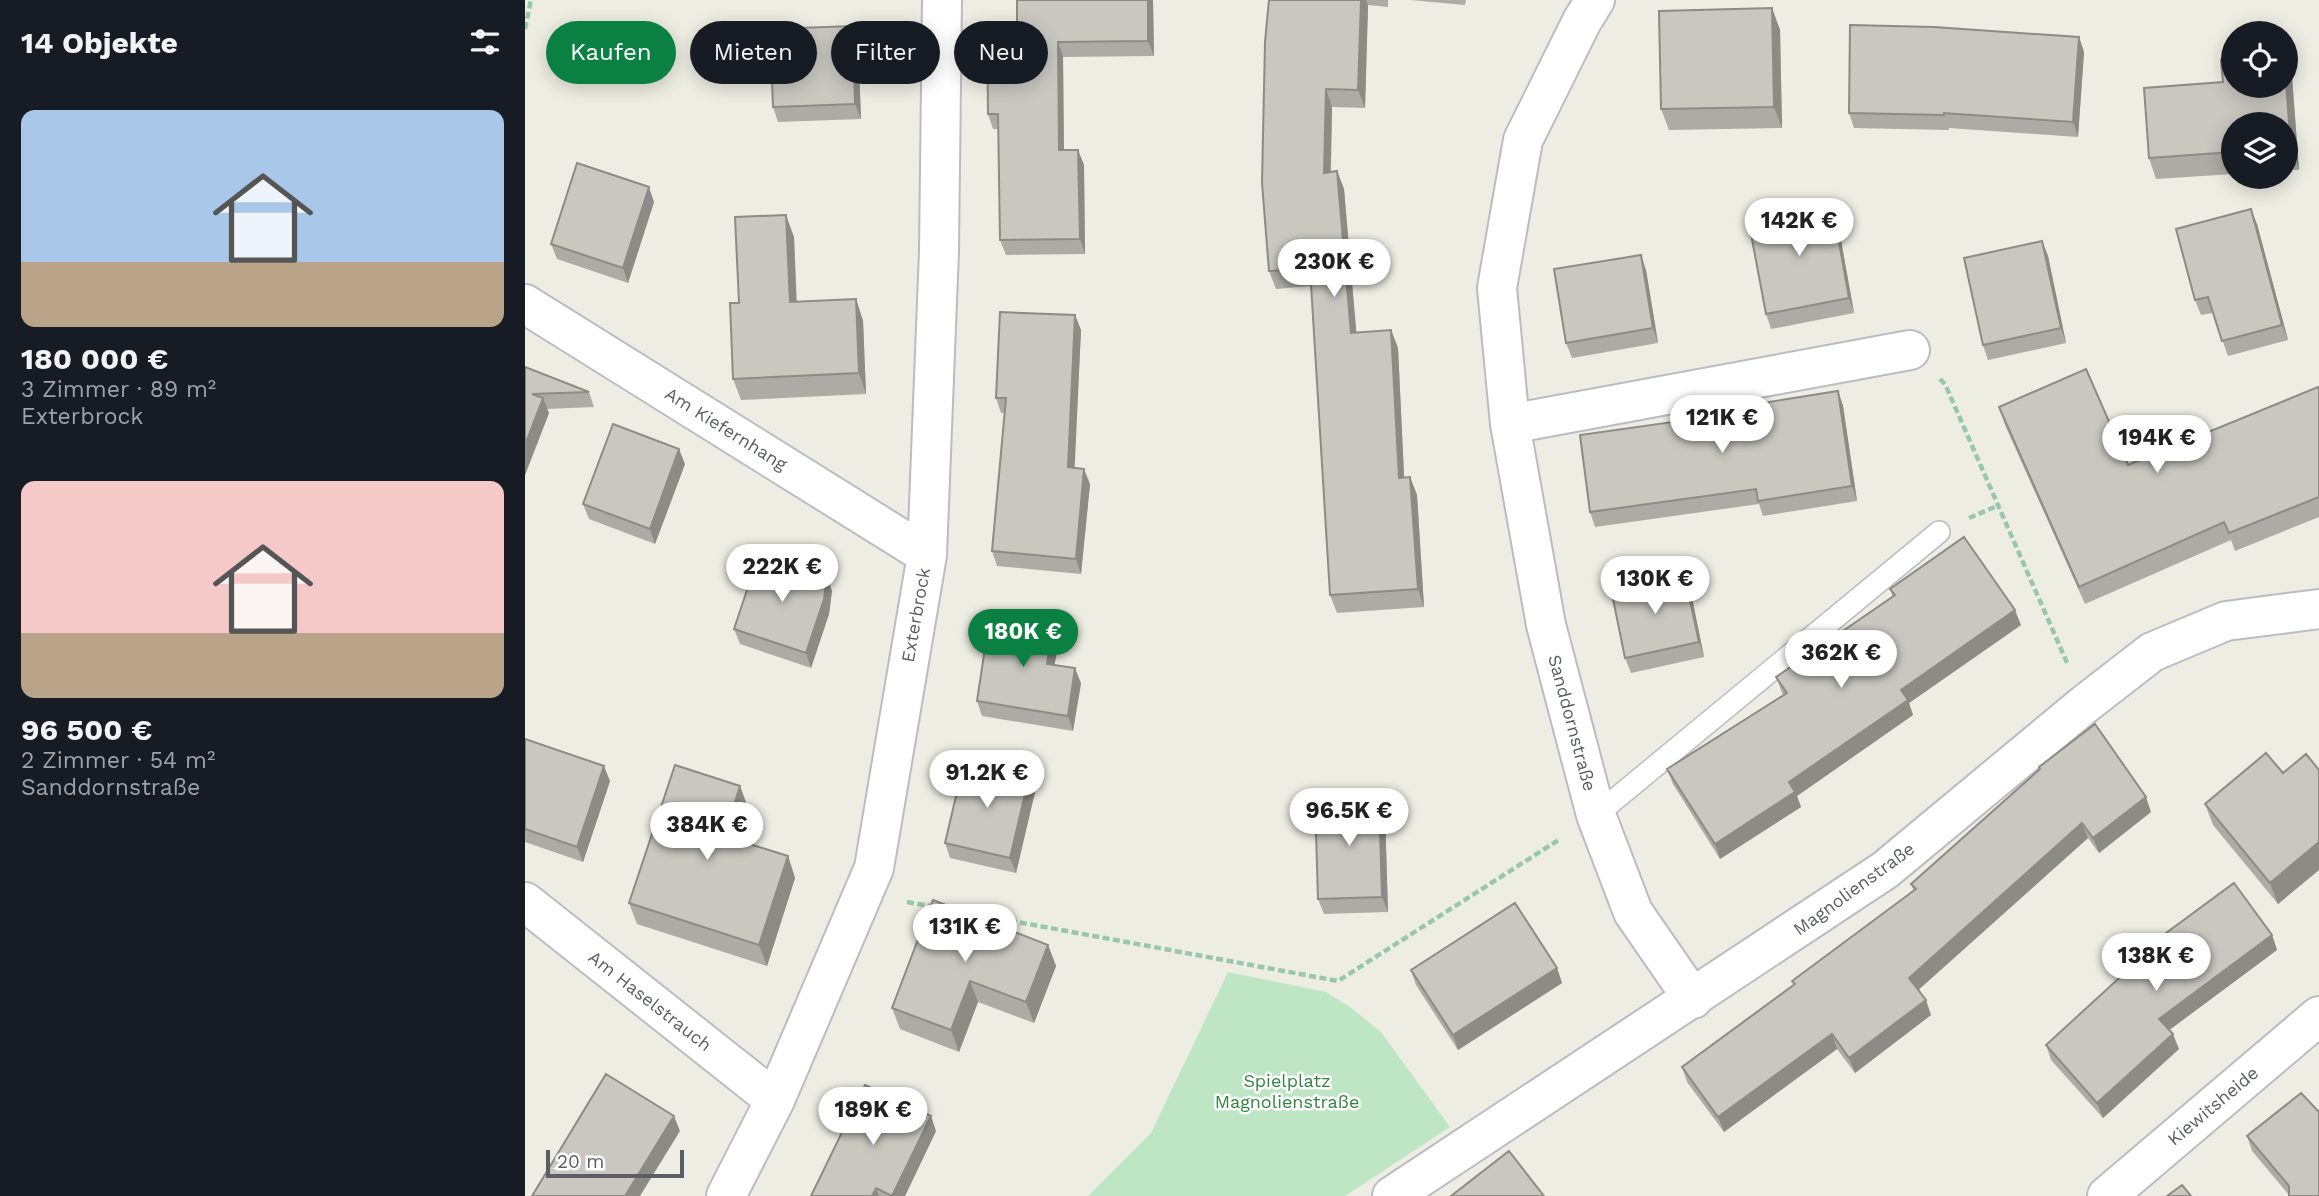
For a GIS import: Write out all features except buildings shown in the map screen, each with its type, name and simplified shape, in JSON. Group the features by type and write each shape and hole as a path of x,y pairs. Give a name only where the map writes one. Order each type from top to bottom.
{"street":[{"name":"Exterbrock","path":"726,1196 775,1100 874,868 927,555 939,251 942,0"},
{"name":"Sanddornstraße","path":"1595,0 1523,140 1497,288 1510,424 1546,625 1596,815 1633,912 1693,999"},
{"name":"Am Kiefernhang","path":"525,303 927,555"},
{"path":"1510,424 1910,350"},
{"name":"Magnolienstraße","path":"1392,1196 1885,870 2152,652 2226,621 2319,609"},
{"name":"Am Haselstrauch","path":"525,902 775,1100"},
{"name":"Kiewitsheide","path":"2108,1196 2319,1016"}],"lane":[{"path":"1596,815 1939,532"}],"path":[{"path":"525,29 531,0"},
{"path":"1910,350 1945,384 2085,704"},
{"path":"863,894 1338,981 1596,815"}],"green space":[{"name":"Spielplatz Magnolienstraße","path":"1228,972 1326,992 1350,1007 1381,1032 1450,1127 1345,1196 1088,1196 1151,1133"}]}
